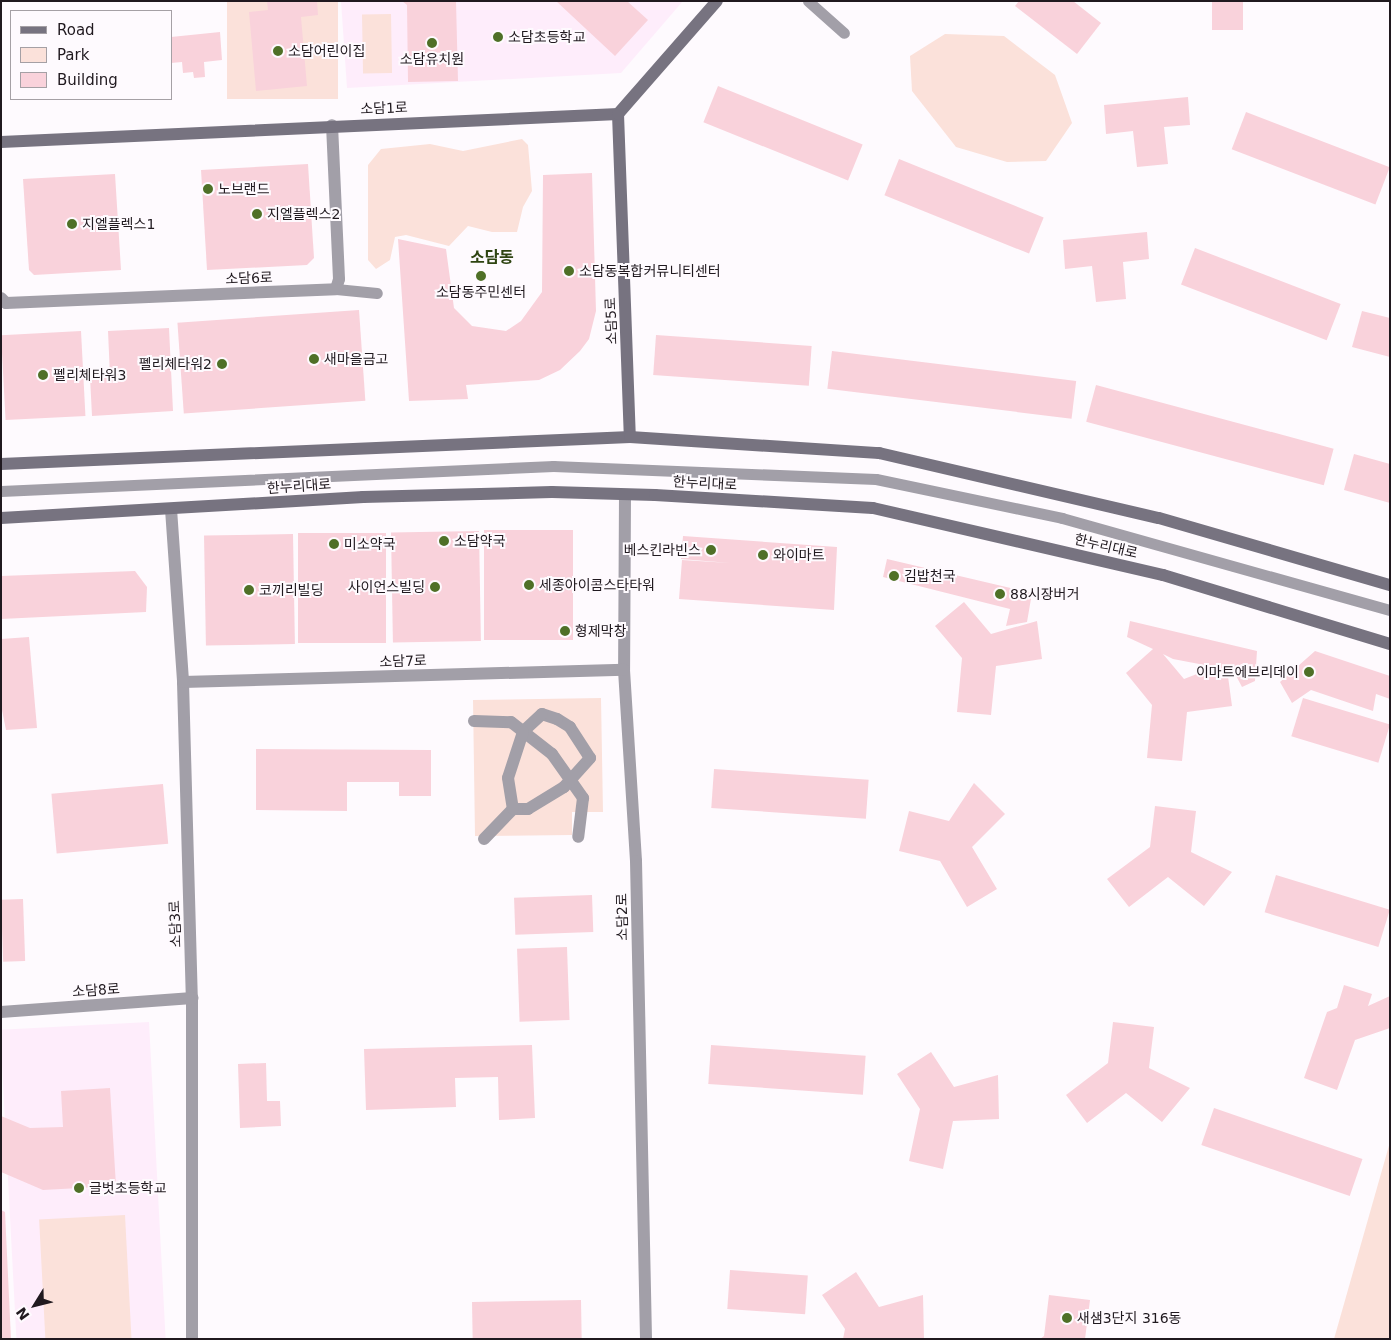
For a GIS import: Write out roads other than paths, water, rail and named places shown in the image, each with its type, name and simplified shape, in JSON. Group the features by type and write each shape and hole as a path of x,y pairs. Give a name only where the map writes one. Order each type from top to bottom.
{"street":[{"path":"618,114 717,1"},
{"name":"소담1로","path":"1,142 332,125 618,114"},
{"name":"소담5로","path":"618,114 630,437"},
{"path":"332,125 340,279 336,289"},
{"name":"소담6로","path":"1,298 6,303 336,289"},
{"path":"1,464 630,437 879,453 1159,518 1390,585"},
{"name":"한누리대로","path":"1,518 363,497 552,492 874,508 1163,575 1390,644"},
{"name":"소담2로","path":"625,495 624,670 636,861 646,1339"},
{"name":"소담3로","path":"171,509 183,682 192,998 192,1339"},
{"name":"소담7로","path":"183,682 624,670"},
{"path":"484,839 513,809 528,809 571,780 590,758 570,727 542,714 523,732 508,778 513,809"},
{"path":"474,721 511,722 523,732 533,736 552,754 583,798 578,837"},
{"name":"소담8로","path":"1,1012 192,998"}],"lane":[{"path":"808,1 844,33"},
{"path":"336,289 377,293"},
{"path":"1,491 553,466 876,480 1062,518 1390,610"}],"place":[{"name":"소담초등학교","path":"498,37"},
{"name":"소담유치원","path":"432,43"},
{"name":"소담어린이집","path":"278,51"},
{"name":"노브랜드","path":"208,189"},
{"name":"지엘플렉스2","path":"257,214"},
{"name":"지엘플렉스1","path":"72,224"},
{"name":"소담동복합커뮤니티센터","path":"569,271"},
{"name":"소담동주민센터","path":"481,276"},
{"name":"새마을금고","path":"314,359"},
{"name":"펠리체타워2","path":"222,364"},
{"name":"펠리체타워3","path":"43,375"},
{"name":"소담약국","path":"444,541"},
{"name":"미소약국","path":"334,544"},
{"name":"베스킨라빈스","path":"711,550"},
{"name":"와이마트","path":"763,555"},
{"name":"김밥천국","path":"894,576"},
{"name":"세종아이콤스타타워","path":"529,585"},
{"name":"사이언스빌딩","path":"435,587"},
{"name":"코끼리빌딩","path":"249,590"},
{"name":"88시장버거","path":"1000,594"},
{"name":"형제막창","path":"565,631"},
{"name":"이마트에브리데이","path":"1309,672"},
{"name":"글벗초등학교","path":"79,1188"},
{"name":"새샘3단지 316동","path":"1067,1318"}],"district":[{"name":"소담동","path":"492,258"}]}
